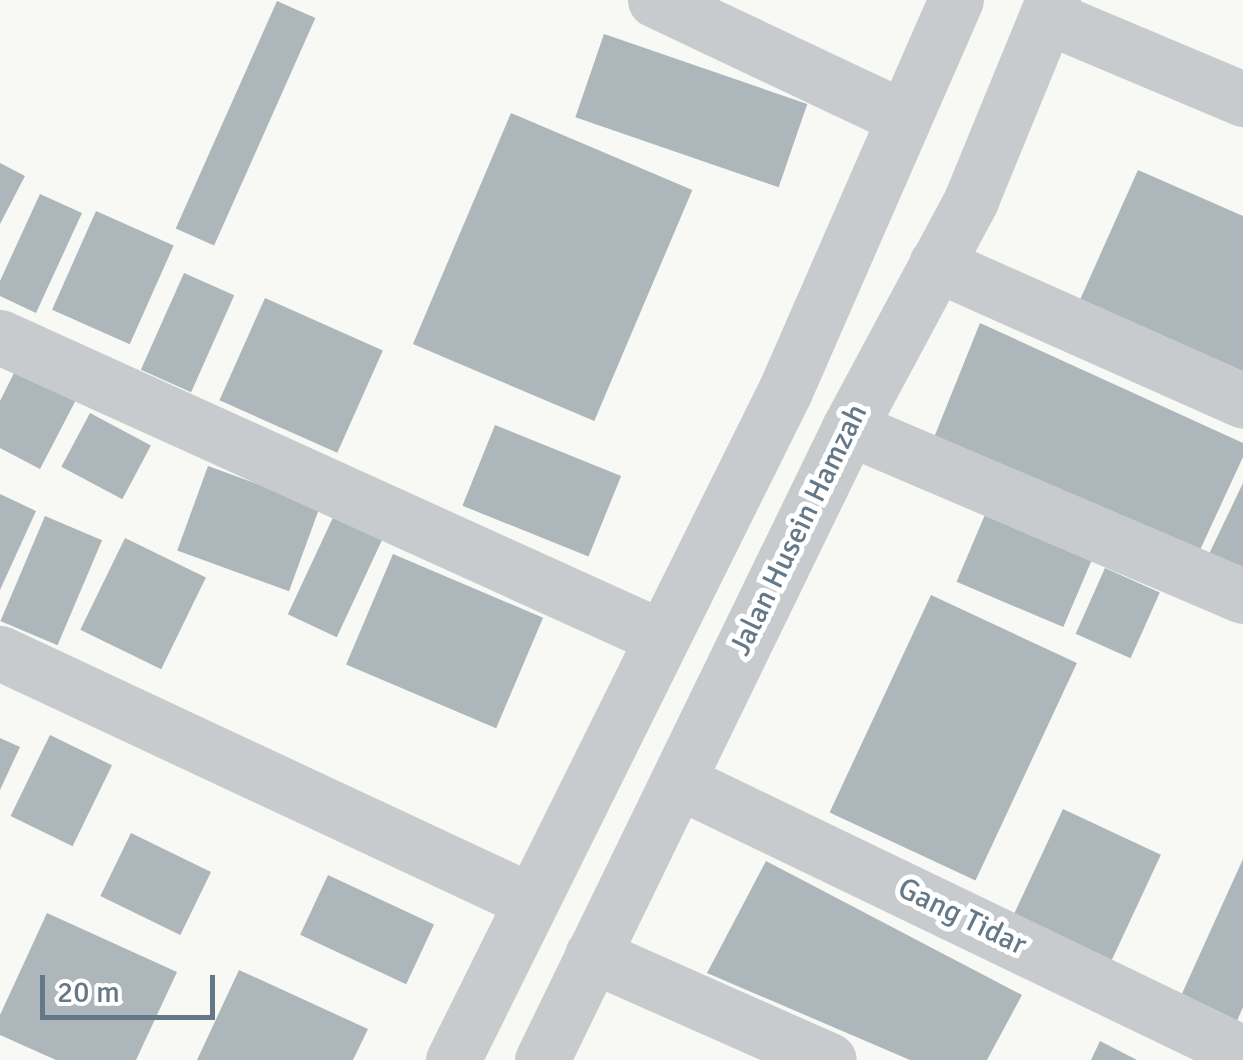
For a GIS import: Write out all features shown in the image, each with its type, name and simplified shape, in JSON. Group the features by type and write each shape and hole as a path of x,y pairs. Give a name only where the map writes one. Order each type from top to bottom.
{"street":[{"path":"655,0 902,117"},
{"path":"453,1060 529,900 613,740 659,636 785,391 956,0"},
{"path":"1050,8 1243,99"},
{"name":"Jalan Husein Hamzah","path":"542,1060 849,428 971,200 1050,8"},
{"path":"936,264 1243,401"},
{"path":"0,337 659,636"},
{"path":"849,428 1243,596"},
{"path":"0,652 529,900"},
{"name":"Gang Tidar","path":"680,782 1243,1052"},
{"path":"592,954 829,1060"}],"building":[{"path":"277,1 315,18 214,246 176,228"},
{"path":"604,34 807,104 779,187 575,117"},
{"path":"511,113 692,190 594,421 413,344"},
{"path":"0,163 25,176 0,224"},
{"path":"1138,170 1243,216 1243,385 1075,311"},
{"path":"40,194 82,213 36,313 0,296 0,281"},
{"path":"96,211 174,246 130,344 52,310"},
{"path":"184,273 234,295 191,392 141,370"},
{"path":"265,298 383,350 337,453 219,400"},
{"path":"980,323 1243,443 1243,457 1194,563 931,445"},
{"path":"18,365 78,396 40,469 0,448 0,401"},
{"path":"90,413 151,445 122,499 61,467"},
{"path":"495,425 621,476 589,557 462,506"},
{"path":"208,466 320,507 289,591 177,551"},
{"path":"1243,483 1243,569 1209,554"},
{"path":"0,494 36,511 0,590"},
{"path":"987,510 1094,555 1063,627 957,582"},
{"path":"336,511 385,534 337,637 288,614"},
{"path":"45,516 102,540 58,645 0,621"},
{"path":"125,538 206,577 161,669 80,630"},
{"path":"393,554 543,618 496,728 346,664"},
{"path":"1105,568 1160,592 1131,658 1076,634"},
{"path":"931,595 1077,663 975,881 830,813"},
{"path":"50,735 112,765 73,846 11,816"},
{"path":"0,738 20,747 0,790"},
{"path":"1063,809 1161,855 1111,961 1014,915"},
{"path":"131,833 211,872 180,935 100,896"},
{"path":"1243,859 1243,1007 1236,1023 1180,998"},
{"path":"766,861 1022,995 987,1060 910,1060 707,973"},
{"path":"328,875 434,924 406,984 300,935"},
{"path":"47,913 177,972 136,1060 56,1060 0,1035 0,1015"},
{"path":"239,970 368,1029 353,1060 197,1060"},
{"path":"1100,1041 1137,1060 1091,1060"}]}
